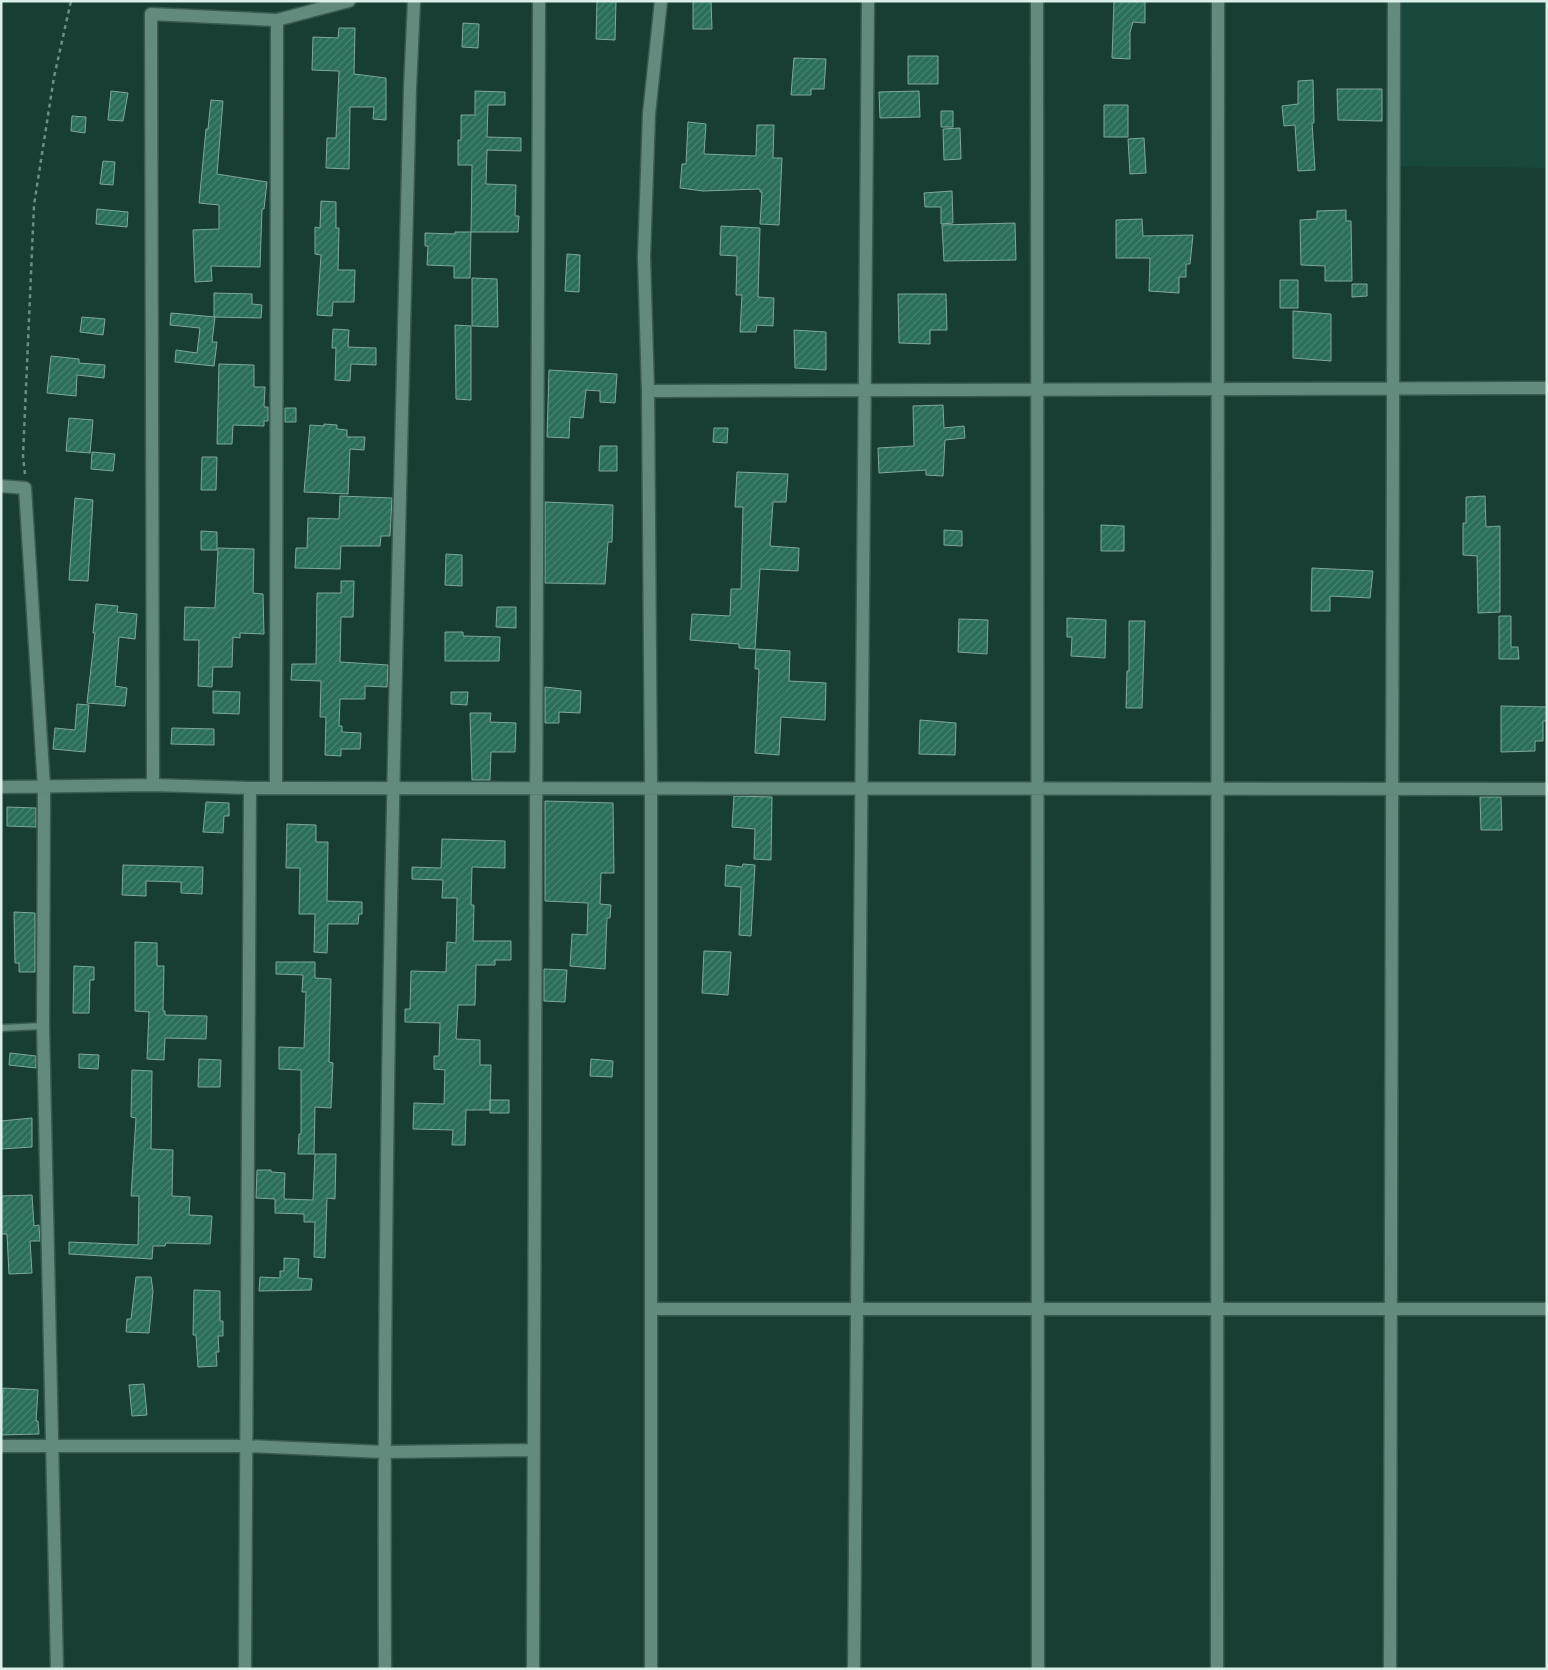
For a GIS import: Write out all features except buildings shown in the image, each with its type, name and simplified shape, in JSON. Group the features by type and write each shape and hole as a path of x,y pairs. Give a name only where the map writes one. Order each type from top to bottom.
{"street":[{"path":"153,785 151,14 277,20 349,1"},
{"path":"384,1669 383,1452 393,788 410,88 414,1"},
{"path":"533,1669 539,1"},
{"path":"651,1669 651,788 648,391 644,248 649,114 661,1"},
{"path":"854,1669 868,1"},
{"path":"1038,1 1038,1669"},
{"path":"1217,1669 1218,1"},
{"path":"1390,1669 1394,1"},
{"path":"276,788 277,20"},
{"path":"648,391 1547,388"},
{"path":"1,486 26,488 44,788 43,1026 57,1669"},
{"path":"1,787 44,788 153,785 250,788 1547,789"},
{"path":"245,1669 250,788"},
{"path":"651,1309 1547,1310"},
{"path":"1,1446 247,1446 383,1452 534,1450"}],"lane":[{"path":"1,1028 43,1026"}],"path":[{"path":"26,488 23,456 34,205 54,76 71,1"}],"shaded area":[{"path":"1394,1 1547,1 1547,168 1394,166"}]}
